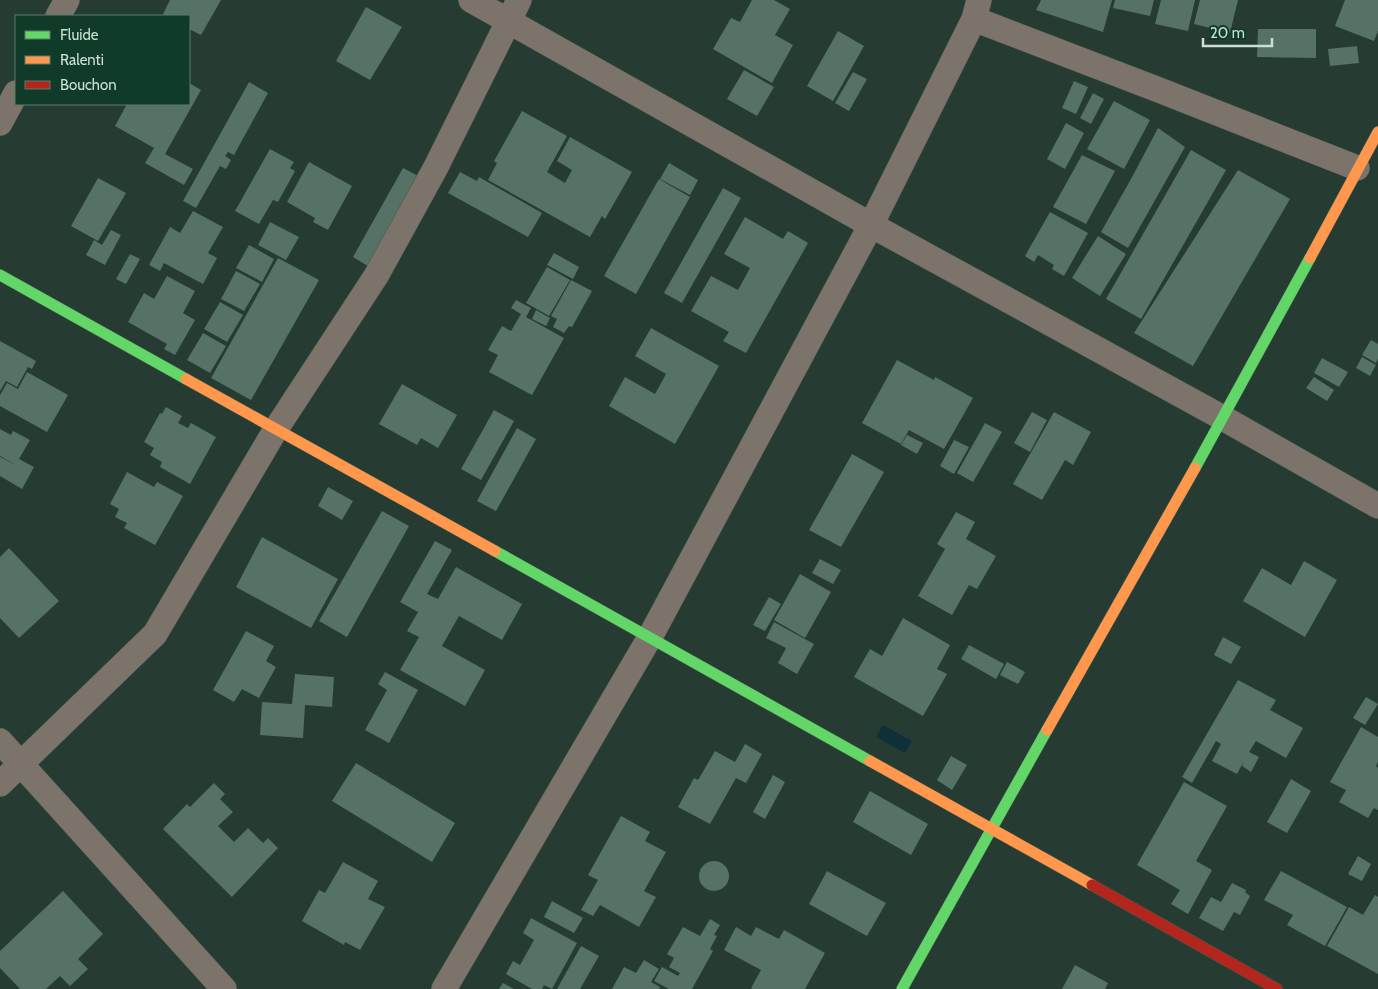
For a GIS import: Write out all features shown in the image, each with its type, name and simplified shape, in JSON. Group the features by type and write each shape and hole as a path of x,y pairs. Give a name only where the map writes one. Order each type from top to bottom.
{"street":[{"path":"59,15 67,0"},
{"path":"471,0 514,10 871,225 1223,418 1378,506"},
{"path":"0,784 155,634 276,429 376,276 436,167 514,10"},
{"path":"444,989 650,637 871,225 976,10 1159,90 1357,168"},
{"path":"0,123 15,95"},
{"path":"902,989 1223,418 1378,132"},
{"path":"0,275 1277,989"},
{"path":"0,741 224,989"}],"water":[{"path":"883,725 912,741 905,753 876,737"}],"building":[{"path":"170,0 221,0 201,35 190,30 190,15 163,14"},
{"path":"752,0 774,0 790,9 775,35 793,45 772,83 713,49 731,18 740,22"},
{"path":"1041,0 1112,0 1103,32 1036,10"},
{"path":"1115,0 1154,0 1150,16 1113,8"},
{"path":"1161,0 1195,0 1188,31 1155,24"},
{"path":"1200,0 1238,0 1230,33 1194,24"},
{"path":"1345,0 1378,0 1378,31 1374,41 1335,26"},
{"path":"366,7 402,27 370,80 336,61"},
{"path":"1258,29 1316,29 1316,58 1257,57"},
{"path":"838,31 864,46 833,101 807,86"},
{"path":"1357,46 1359,63 1330,66 1328,49"},
{"path":"744,70 774,87 757,116 727,99"},
{"path":"853,72 867,79 849,111 835,103"},
{"path":"1074,81 1088,87 1076,114 1062,108"},
{"path":"249,82 268,93 234,155 228,152 225,156 231,160 226,169 220,166 196,208 183,201"},
{"path":"190,84 201,90 165,154 193,169 184,185 145,163 154,148 115,126 126,105 190,105"},
{"path":"1093,93 1104,99 1091,124 1080,118"},
{"path":"1114,101 1150,120 1124,169 1087,149"},
{"path":"522,111 567,136 547,172 565,183 572,170 557,161 570,137 632,172 605,219 602,216 590,237 488,180 497,163 494,161"},
{"path":"1066,123 1084,133 1065,169 1047,159"},
{"path":"1158,128 1185,147 1128,248 1101,232"},
{"path":"270,149 294,162 290,168 295,171 278,202 273,200 259,224 235,211"},
{"path":"1191,150 1226,170 1141,319 1106,299"},
{"path":"1082,155 1115,171 1086,224 1053,207"},
{"path":"309,162 352,186 328,230 313,222 315,218 287,202"},
{"path":"669,163 698,180 690,195 660,179"},
{"path":"403,168 422,178 371,268 353,257"},
{"path":"1238,170 1290,199 1193,366 1134,333"},
{"path":"460,172 477,181 479,177 542,213 528,237 448,193"},
{"path":"98,178 126,193 98,241 71,226"},
{"path":"659,179 690,197 636,294 604,276"},
{"path":"723,188 741,198 682,303 664,293"},
{"path":"193,211 223,227 208,253 217,258 203,284 164,263 160,271 149,265 170,227 180,233"},
{"path":"1050,212 1088,233 1064,276 1052,269 1054,265 1038,255 1034,262 1025,256"},
{"path":"745,217 783,239 788,231 808,243 746,353 723,341 729,332 691,311 711,276 738,290 750,268 724,254"},
{"path":"270,222 299,237 286,260 258,245"},
{"path":"111,230 121,235 105,265 86,255 94,240 102,245"},
{"path":"1098,236 1126,254 1100,296 1072,278"},
{"path":"249,245 274,259 262,282 236,268"},
{"path":"554,253 579,267 573,279 547,265"},
{"path":"130,254 140,259 126,284 116,279"},
{"path":"278,258 319,280 251,400 211,378"},
{"path":"547,267 570,280 549,316 526,303"},
{"path":"236,271 260,284 244,311 221,299"},
{"path":"167,276 195,291 183,313 195,320 175,355 164,349 167,344 128,322 144,293 154,299"},
{"path":"571,280 592,291 572,327 569,326 564,333 553,327 557,319 551,316"},
{"path":"516,300 531,308 526,317 564,338 532,395 489,372 498,355 488,350 502,326 511,331 521,314 511,308"},
{"path":"220,302 243,315 227,342 204,329"},
{"path":"536,310 550,318 546,326 532,319"},
{"path":"651,328 719,366 675,444 609,406 625,377 655,394 666,374 635,356"},
{"path":"203,333 226,346 210,373 187,360"},
{"path":"1371,340 1378,344 1378,359 1376,363 1362,355"},
{"path":"0,341 36,361 32,369 28,367 17,387 6,381 0,391"},
{"path":"1362,357 1376,365 1370,376 1356,368"},
{"path":"1322,358 1348,372 1339,387 1314,373"},
{"path":"897,360 934,380 935,377 973,398 944,449 909,430 901,444 862,423"},
{"path":"27,372 68,395 47,432 0,406 0,395 7,383 18,389"},
{"path":"1314,377 1334,390 1327,401 1306,388"},
{"path":"402,384 457,415 438,448 421,438 417,445 379,424"},
{"path":"166,407 182,416 178,423 188,428 191,423 216,437 190,484 160,467 162,462 150,455 154,448 144,442 160,413 162,414"},
{"path":"494,410 514,421 481,480 461,469"},
{"path":"1032,412 1047,420 1030,452 1014,443"},
{"path":"1054,412 1091,432 1073,465 1065,460 1042,500 1013,484"},
{"path":"985,423 1002,432 973,482 957,473"},
{"path":"517,428 536,439 496,511 477,501"},
{"path":"0,429 11,435 13,431 30,440 19,459 34,467 22,489 0,476 0,457 16,465 0,456"},
{"path":"907,435 923,443 917,454 901,445"},
{"path":"954,440 969,447 954,474 940,466"},
{"path":"852,454 884,472 841,547 809,530"},
{"path":"127,472 154,487 157,482 183,496 155,545 124,528 127,523 115,517 119,509 110,504"},
{"path":"328,487 353,501 342,520 318,506"},
{"path":"382,511 409,526 347,637 319,621"},
{"path":"956,512 975,522 966,539 996,556 977,589 969,585 952,615 918,596 945,549 937,544"},
{"path":"262,537 338,579 311,628 236,587"},
{"path":"435,541 452,550 427,594 438,599 456,567 522,604 502,640 459,616 442,646 485,670 465,706 400,670 419,637 407,631 418,612 400,602"},
{"path":"9,548 59,601 19,638 0,618 0,557"},
{"path":"820,559 841,570 833,584 812,573"},
{"path":"1304,561 1337,580 1305,637 1243,601 1262,568 1291,585"},
{"path":"800,574 831,592 805,638 774,620"},
{"path":"769,597 781,604 765,631 753,625"},
{"path":"903,618 950,645 937,669 947,674 923,716 854,677 870,649 882,656"},
{"path":"774,622 814,644 797,674 778,663 786,648 766,638"},
{"path":"246,631 274,646 266,661 276,667 259,698 242,689 234,702 213,690"},
{"path":"1223,637 1241,647 1231,664 1214,655"},
{"path":"969,645 1004,664 996,679 961,659"},
{"path":"1007,662 1025,672 1018,684 1000,675"},
{"path":"385,672 418,690 389,743 365,730 387,690 378,684"},
{"path":"295,674 334,677 332,707 305,705 303,738 260,735 262,702 292,704"},
{"path":"1238,680 1276,700 1270,710 1303,728 1286,758 1256,741 1249,752 1259,757 1251,772 1242,766 1244,761 1237,774 1212,761 1221,744 1216,741 1192,783 1182,777"},
{"path":"1366,697 1378,704 1365,725 1353,718"},
{"path":"1361,727 1378,737 1378,762 1376,766 1378,768 1378,810 1374,808 1368,818 1339,802 1346,790 1330,782"},
{"path":"745,744 762,754 746,783 736,778 710,824 678,807 694,778 698,780 715,751 735,762"},
{"path":"951,756 967,765 952,790 937,780"},
{"path":"356,763 455,823 432,862 332,801"},
{"path":"773,775 785,782 765,819 753,812"},
{"path":"1291,779 1311,791 1287,833 1267,822"},
{"path":"1184,782 1227,806 1196,861 1212,870 1188,914 1171,904 1180,890 1137,865"},
{"path":"214,783 225,794 220,799 233,812 218,826 234,842 248,828 263,843 268,838 278,848 232,897 163,829 187,804 190,807"},
{"path":"870,791 928,824 911,855 853,822"},
{"path":"621,816 650,832 645,841 666,852 644,891 656,897 639,927 600,905 593,916 581,910 598,880 588,875"},
{"path":"1358,856 1371,864 1362,881 1348,874"},
{"path":"714,861 725,865 729,876 725,887 714,891 703,887 699,876 703,865"},
{"path":"343,862 378,881 368,899 385,907 360,950 345,942 344,945 302,921 319,890 325,893"},
{"path":"827,871 886,903 867,936 809,904"},
{"path":"1281,871 1347,907 1325,946 1287,925 1293,915 1264,900"},
{"path":"1232,883 1246,890 1245,892 1250,896 1240,915 1234,912 1223,931 1199,918 1211,897 1221,902"},
{"path":"63,891 103,934 78,959 88,969 70,986 60,976 46,989 20,989 0,968 0,951"},
{"path":"1375,895 1378,897 1378,974 1327,946 1349,907 1363,915"},
{"path":"552,901 583,918 574,933 544,917"},
{"path":"531,918 577,943 552,989 544,985 542,989 532,989 506,974 513,961 520,965 534,940 523,933"},
{"path":"710,919 720,925 714,935 717,936 710,949 713,951 692,989 669,989 654,981 662,967 678,976 680,973 669,967 674,958 667,954 683,927 700,936"},
{"path":"736,927 751,936 756,927 779,939 784,930 825,953 805,989 751,988 761,970 724,950"},
{"path":"581,946 599,956 580,989 557,989"},
{"path":"644,960 659,969 651,982 660,987 659,989 612,989 624,967 636,973"},
{"path":"1075,965 1108,983 1105,989 1062,989"},
{"path":"503,983 514,989 499,989"}],"traffic: fast":[{"path":"1195,468 1310,258"},
{"path":"0,275 186,379"},
{"path":"495,551 870,761"},
{"path":"902,989 1047,730"}],"traffic: slow":[{"path":"1310,258 1378,132"},
{"path":"186,379 495,551"},
{"path":"1047,730 1195,468"},
{"path":"870,761 1092,885"}],"traffic: jam":[{"path":"1092,885 1277,989"}]}
